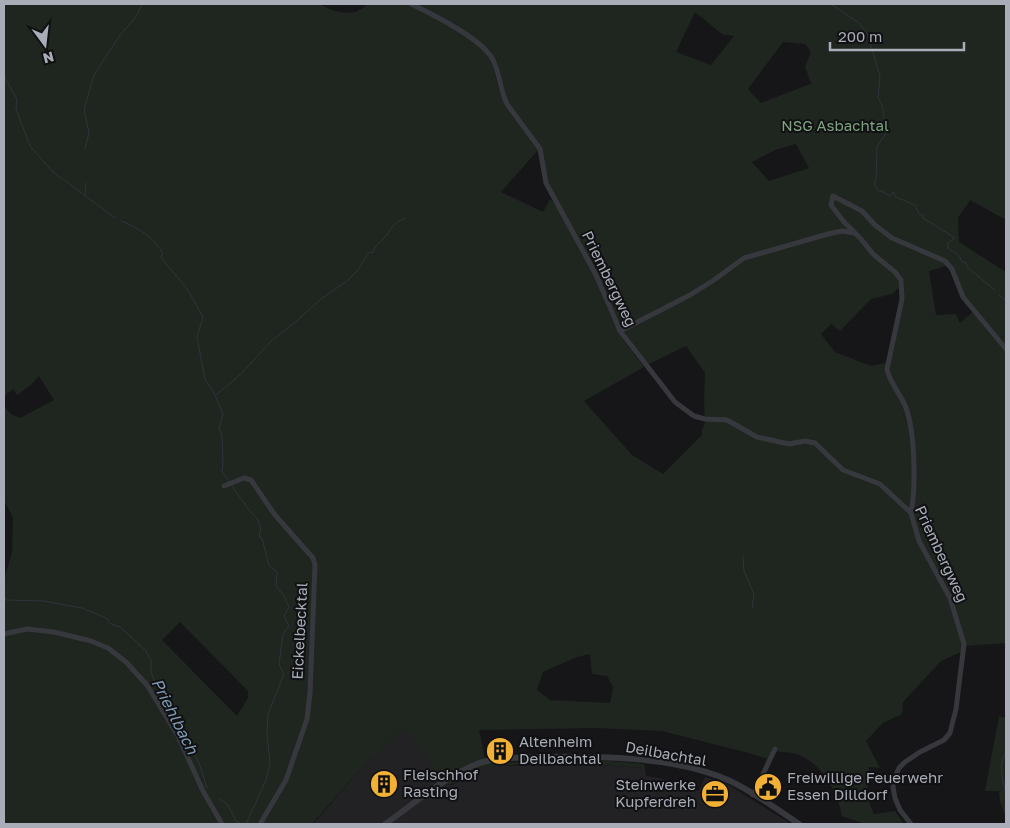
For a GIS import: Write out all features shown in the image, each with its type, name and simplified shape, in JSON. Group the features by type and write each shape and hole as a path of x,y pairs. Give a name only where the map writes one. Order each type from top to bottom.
{"street":[{"name":"Priembergweg","path":"411,4 462,32 491,55 503,97 540,149 546,183 598,280 620,331 675,402 694,416 705,419 727,420 757,437 790,444 805,441 815,443 843,470 880,484 911,513 919,541 950,598 964,644 956,709 950,733 944,740 905,762 899,768 895,777 893,787 894,798 900,810 911,824"},
{"path":"911,513 914,458 910,419 905,404 887,369 902,299 902,282 898,275 875,256 835,211 831,205 833,196 862,211 875,225 892,238 945,261 952,269 963,297 1006,349"},
{"path":"620,331 690,295 744,258 828,234 844,231 855,233"},
{"name":"Eickelbecktal","path":"224,486 244,478 251,480 275,514 312,558 315,565 310,693 307,719 286,780 260,824"},
{"path":"4,634 27,629 54,632 100,645 126,662 147,685 178,736 203,791 222,824"},
{"path":"753,795 775,749"},
{"name":"Deilbachtal","path":"385,824 467,768 487,761 508,758 631,759 662,763 729,781 799,824"}],"shaded area":[{"path":"405,727 442,782 379,824 313,824 365,764"},
{"path":"581,764 645,768 646,776 669,780 669,782 699,791 705,777 727,784 791,824 389,824 444,785 453,785 477,768"}],"green space":[{"name":"NSG Asbachtal","path":"4,4 319,4 336,11 350,13 369,4 1006,4 1006,220 970,200 958,218 959,242 1006,272 1006,643 966,646 959,653 941,661 903,702 902,714 883,723 866,741 880,768 868,767 871,777 867,783 870,805 874,814 895,811 904,824 865,824 842,816 837,798 827,779 813,763 793,753 772,751 768,759 662,731 598,728 479,730 485,759 457,770 442,782 405,728 365,764 312,824 4,824 4,580 12,552 13,518 4,500 4,408 20,418 54,400 39,376 31,385 17,395 13,389 4,396","holes":["695,12 722,34 734,36 711,65 676,52","477,41 490,50 509,105 506,106 499,90 492,60 479,47","783,42 805,44 811,52 805,67 811,83 813,83 761,103 748,89","796,144 809,168 769,181 752,162 775,150","539,149 547,183 604,288 620,329 647,365 686,346 705,373 705,423 702,435 663,474 632,455 584,401 644,367 624,341 613,322 589,265 559,208 550,199 543,212 501,192","949,265 963,297 974,311 960,323 956,314 936,315 929,271","904,283 903,298 886,363 871,366 835,352 821,334 831,324 840,331 871,299 892,294","180,622 248,691 248,698 237,716 162,640","590,654 592,674 607,676 613,687 610,703 550,700 537,690 543,672 577,657"]},
{"path":"999,716 1006,718 1006,818 1000,802 999,791 985,791"},
{"path":"597,760 644,764 645,768 604,765 522,764 476,769 455,783 444,785 476,766 490,763"}],"waterway":[{"path":"85,149 89,133 84,109 94,75 120,35 136,17 142,4"},
{"path":"831,4 859,23 867,33 880,76 878,98 881,102 886,133 877,147 876,181 874,184 878,191 882,191 890,196 893,192 896,197 915,205 919,214 923,215 923,218 955,238 948,243 948,248 958,255 968,268 995,290"},
{"path":"4,77 17,99 16,109 30,146 52,171 115,218"},
{"path":"85,194 86,183"},
{"path":"216,395 241,374 272,340 321,299 347,281 358,270 368,253 373,252 394,225 406,218"},
{"path":"121,221 140,230 160,248 163,260 188,290 203,317 197,337 205,379 215,395 223,414 219,429 222,435 222,472 229,481"},
{"path":"999,295 1006,300"},
{"path":"232,486 258,520 261,528 259,537 262,538 269,566 277,572 276,586 284,596 289,607 284,616 289,626 283,634 279,664 284,674 268,714 267,733 270,764 266,780 246,824"},
{"path":"743,557 744,571 754,594 752,609"},
{"name":"Priehlbach","path":"4,598 6,600 44,601 82,608 106,618 111,624 120,627 127,633 145,650 151,660 151,672 156,685 199,763 207,788"},
{"path":"1006,752 1001,767 1006,793"},
{"name":"Priehlbach","path":"219,799 228,805 236,821 241,824"}],"place":[{"name":"Altenheim Deilbachtal","path":"500,751"},
{"name":"Fleischhof Rasting","path":"384,784"},
{"name":"Freiwillige Feuerwehr Essen Dilldorf","path":"768,787"},
{"name":"Steinwerke Kupferdreh","path":"715,794"}]}
